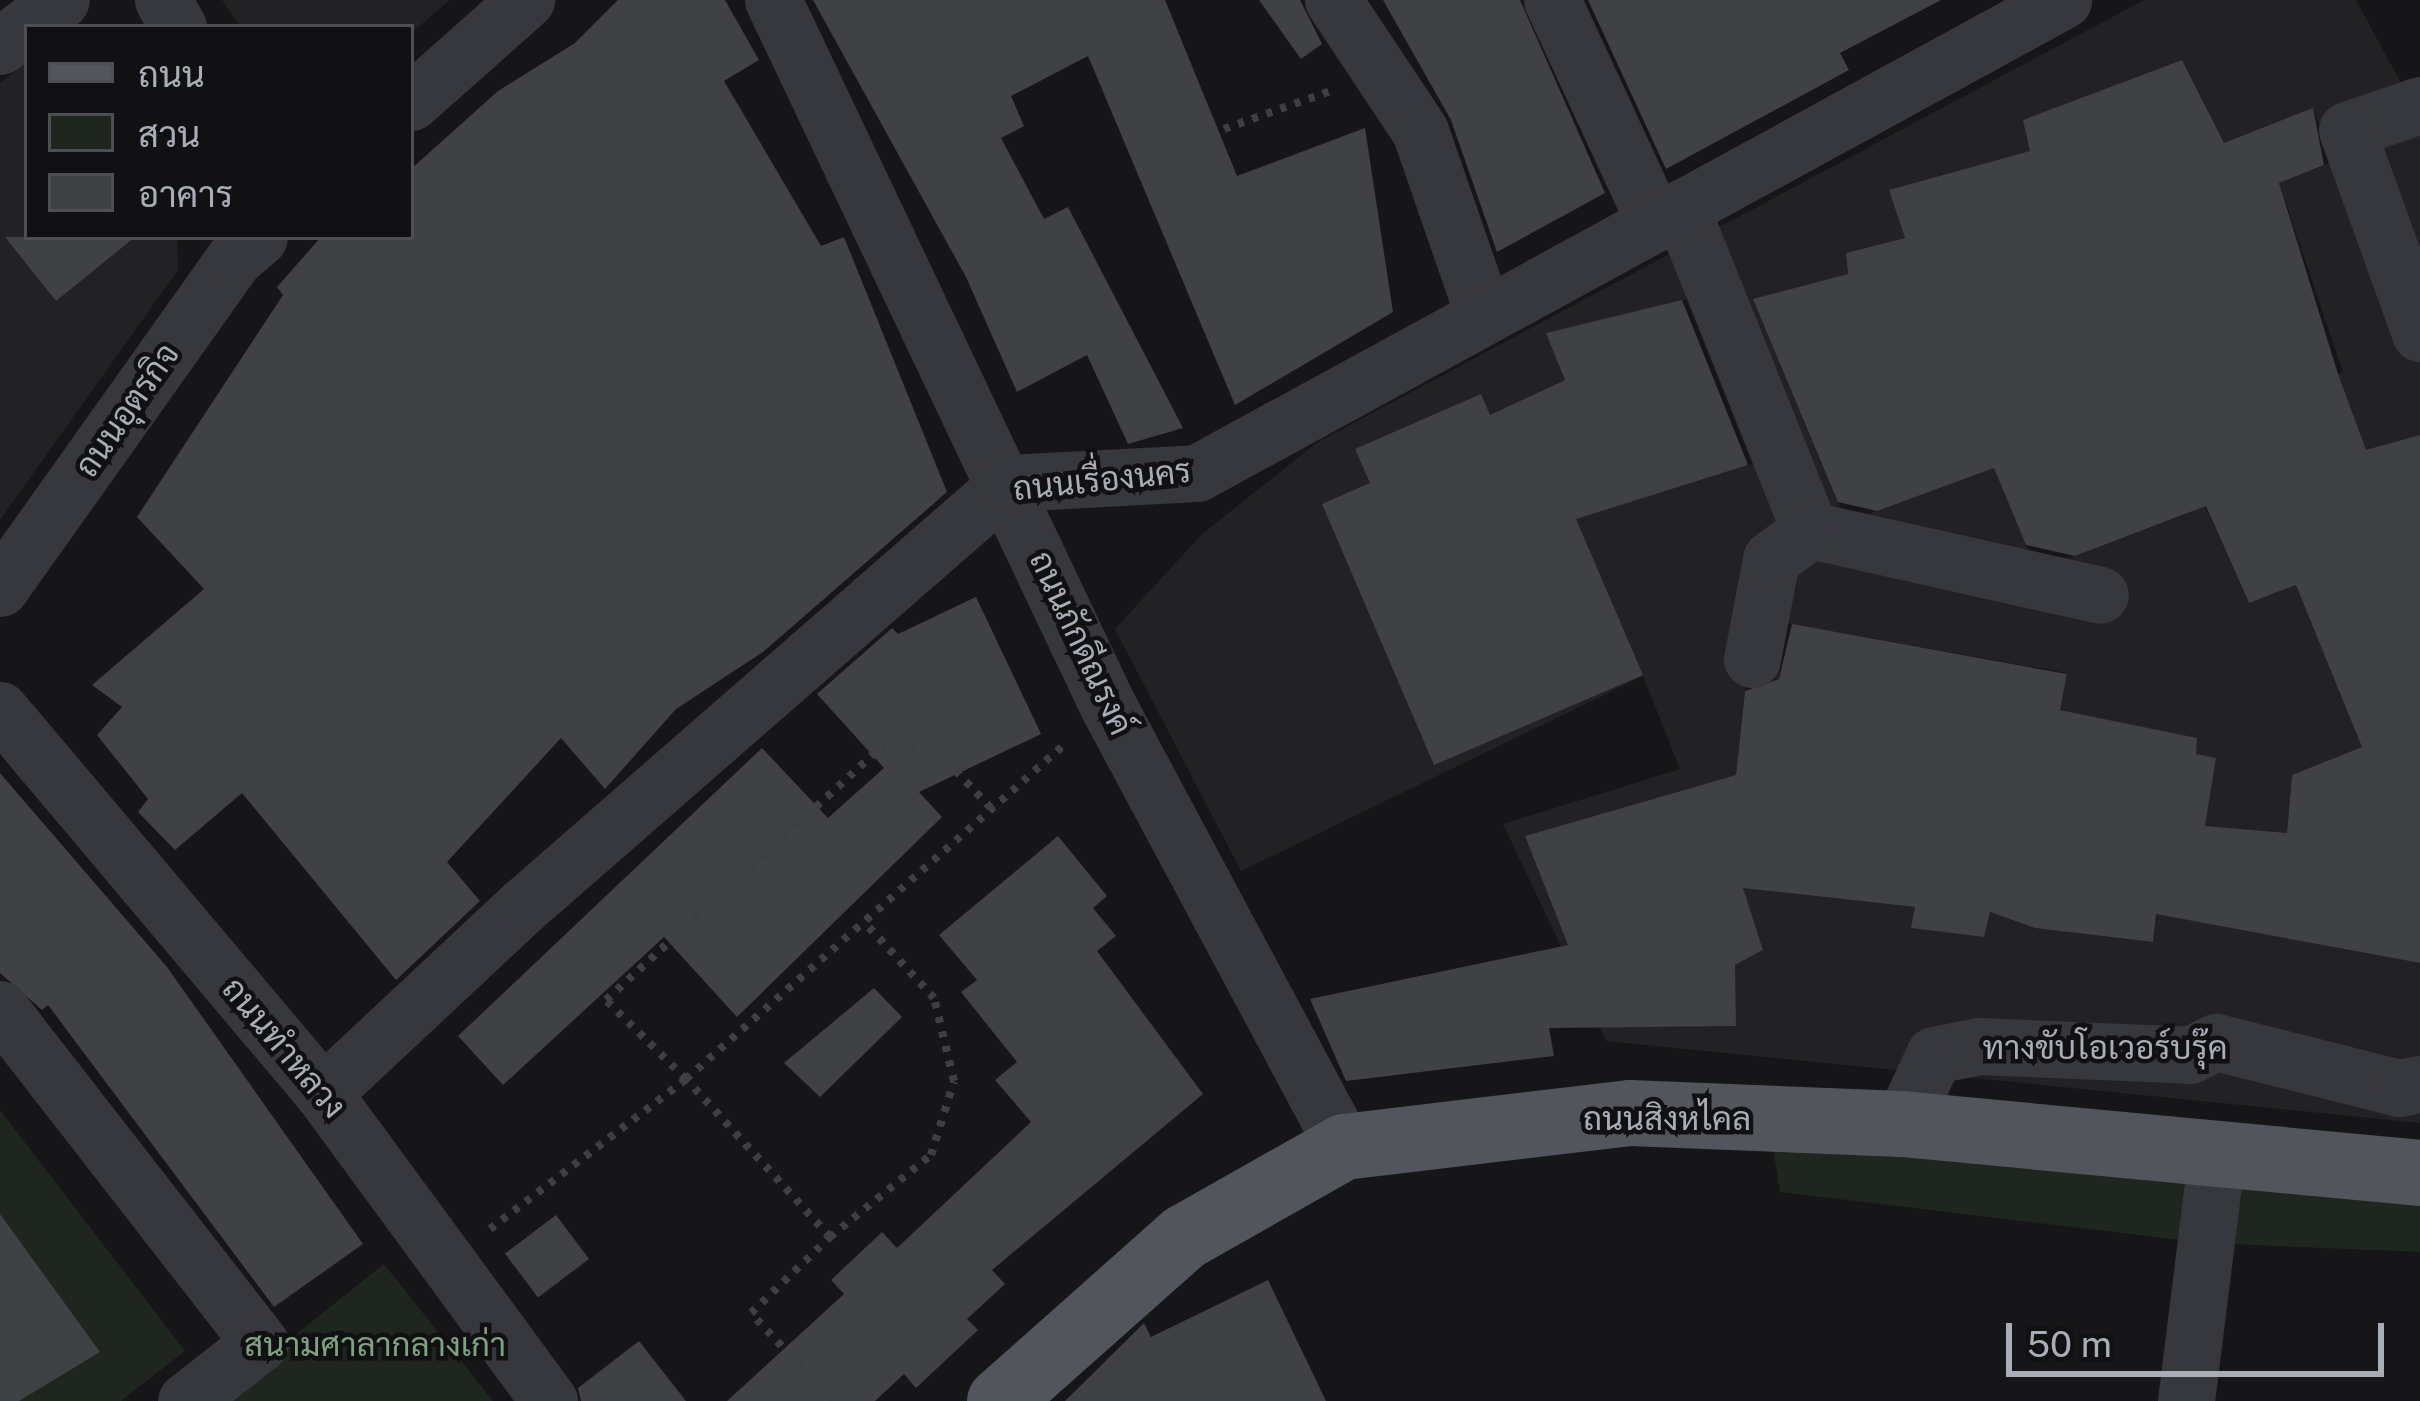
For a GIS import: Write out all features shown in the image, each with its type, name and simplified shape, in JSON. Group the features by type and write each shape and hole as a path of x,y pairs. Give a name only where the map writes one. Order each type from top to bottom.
{"main road":[{"name":"ถนนสิงหไคล","path":"1000,1401 1185,1237 1344,1147 1630,1113 1902,1124 2216,1160 2420,1173"}],"street":[{"path":"29,24 61,0"},
{"path":"414,99 526,0"},
{"name":"ถนนภักดีณรงค์","path":"772,0 1008,483 1108,706 1344,1147"},
{"path":"1334,0 1385,71 1420,131 1484,316"},
{"path":"1552,0 1668,216 1810,530"},
{"name":"ถนนเรื่องนคร","path":"323,1094 523,906 1008,483 1197,473 2063,0"},
{"path":"0,46 24,28"},
{"path":"2420,105 2347,130 2420,333"},
{"name":"ถนนอุตรกิจ","path":"0,589 242,244"},
{"path":"1752,659 1772,559 1810,530 2100,595"},
{"name":"ถนนทำหลวง","path":"0,710 323,1094 450,1259 549,1401"},
{"path":"0,1009 260,1343 186,1401"},
{"name":"ทางขับโอเวอร์บรุ๊ค","path":"1902,1124 1934,1055 1979,1046 2190,1055 2216,1042 2399,1088 2420,1084"},
{"path":"2186,1401 2216,1160"}],"path":[{"path":"1224,129 1385,71"},
{"path":"450,1259 686,1079 1108,706"},
{"path":"830,1237 686,1079 606,1000 881,747 935,749 992,808"},
{"path":"832,1401 752,1313 830,1237 931,1155 954,1081 934,998 864,922"}],"shaded area":[{"path":"222,0 450,0 414,30 414,24 239,24"},
{"path":"2144,0 2356,0 2420,118 2420,435 2204,503 2249,603 2347,566 2362,747 2292,775 2287,833 2185,919 2420,963 2420,1123 1606,1041 1503,824 1680,769 1643,676 1241,871 1115,629 1202,534 1318,442","holes":["2182,60 2224,143 2313,109 2335,161 2279,183 2343,372 2270,393 2192,512 2037,570 1994,468 1846,522 1758,299 1848,274 1846,253 1905,238 1890,190 2030,151 2024,120","1700,296 1755,463 1606,509 1543,390 1565,380 1547,333","1784,623 2067,673 2060,710 2196,738 2196,754 2216,758 2206,818 2157,905 2152,942 2035,928 1990,912 1983,937 1912,928 1915,907 1799,894 1800,845 1735,785 1746,679 1779,679","1708,783 1763,950 1735,965 1735,1026 1605,1027 1525,836"]},
{"path":"24,64 24,240 177,240 178,270 0,520 0,83"}],"green space":[{"path":"0,1110 185,1351 121,1401 0,1401"},
{"path":"1772,1141 2420,1177 2420,1252 2205,1243 1780,1192"},
{"name":"สนามศาลากลางเก่า","path":"384,1264 493,1401 212,1401"}],"building":[{"path":"618,0 725,0 759,60 724,81 821,246 844,237 947,492 763,652 676,709 605,789 561,738 447,862 480,901 396,980 242,793 175,850 138,812 148,799 97,735 122,707 92,685 204,589 137,517 283,295 277,287 318,240 414,240 414,166 498,91 575,43"},
{"path":"813,0 1165,0 1237,176 1365,128 1393,312 1235,405 1088,56 1011,96 1024,126 1001,138 1044,219 1068,207 1183,428 1128,444 1087,355 1017,392 966,277"},
{"path":"1259,0 1300,0 1322,44 1301,59"},
{"path":"1383,0 1520,0 1605,193 1497,252 1451,120"},
{"path":"1588,0 1941,0 1840,53 1849,70 1666,169"},
{"path":"2182,60 2224,143 2313,108 2324,165 2279,183 2338,374 2366,450 2420,435 2420,963 2156,914 2153,942 2035,928 1990,912 1984,937 1911,928 1915,907 1743,888 1763,950 1735,965 1736,1026 1549,1028 1554,1056 1346,1081 1310,999 1568,945 1525,836 1736,775 1745,691 1779,679 1792,624 2067,674 2060,710 2197,738 2196,754 2216,758 2205,826 2287,833 2292,775 2362,747 2296,585 2249,603 2206,506 2075,556 2026,545 1994,468 1877,511 1838,502 1753,299 1848,274 1846,253 1905,238 1889,190 2030,151 2023,120"},
{"path":"5,237 131,240 56,301"},
{"path":"1682,300 1748,465 1576,519 1643,675 1434,765 1322,504 1370,483 1355,449 1481,394 1490,415 1565,380 1546,333"},
{"path":"976,597 1041,734 919,792 942,817 737,1017 664,937 503,1085 458,1036 762,748 828,818 884,768 817,694 892,628 898,634"},
{"path":"0,773 167,967 363,1244 274,1307 48,1005 42,1010 0,973"},
{"path":"1058,836 1107,896 1093,908 1116,936 1097,951 1203,1094 992,1270 1005,1284 967,1319 978,1330 916,1388 904,1374 875,1401 727,1401 844,1294 831,1280 882,1232 897,1248 1031,1122 995,1080 1017,1062 961,992 977,980 939,935"},
{"path":"874,988 902,1017 820,1097 784,1063"},
{"path":"0,1214 100,1352 19,1401 0,1401"},
{"path":"556,1215 589,1259 538,1297 505,1254"},
{"path":"1268,1280 1326,1401 1065,1401 1144,1323 1151,1337"},
{"path":"639,1341 686,1401 581,1401 578,1388"}]}
